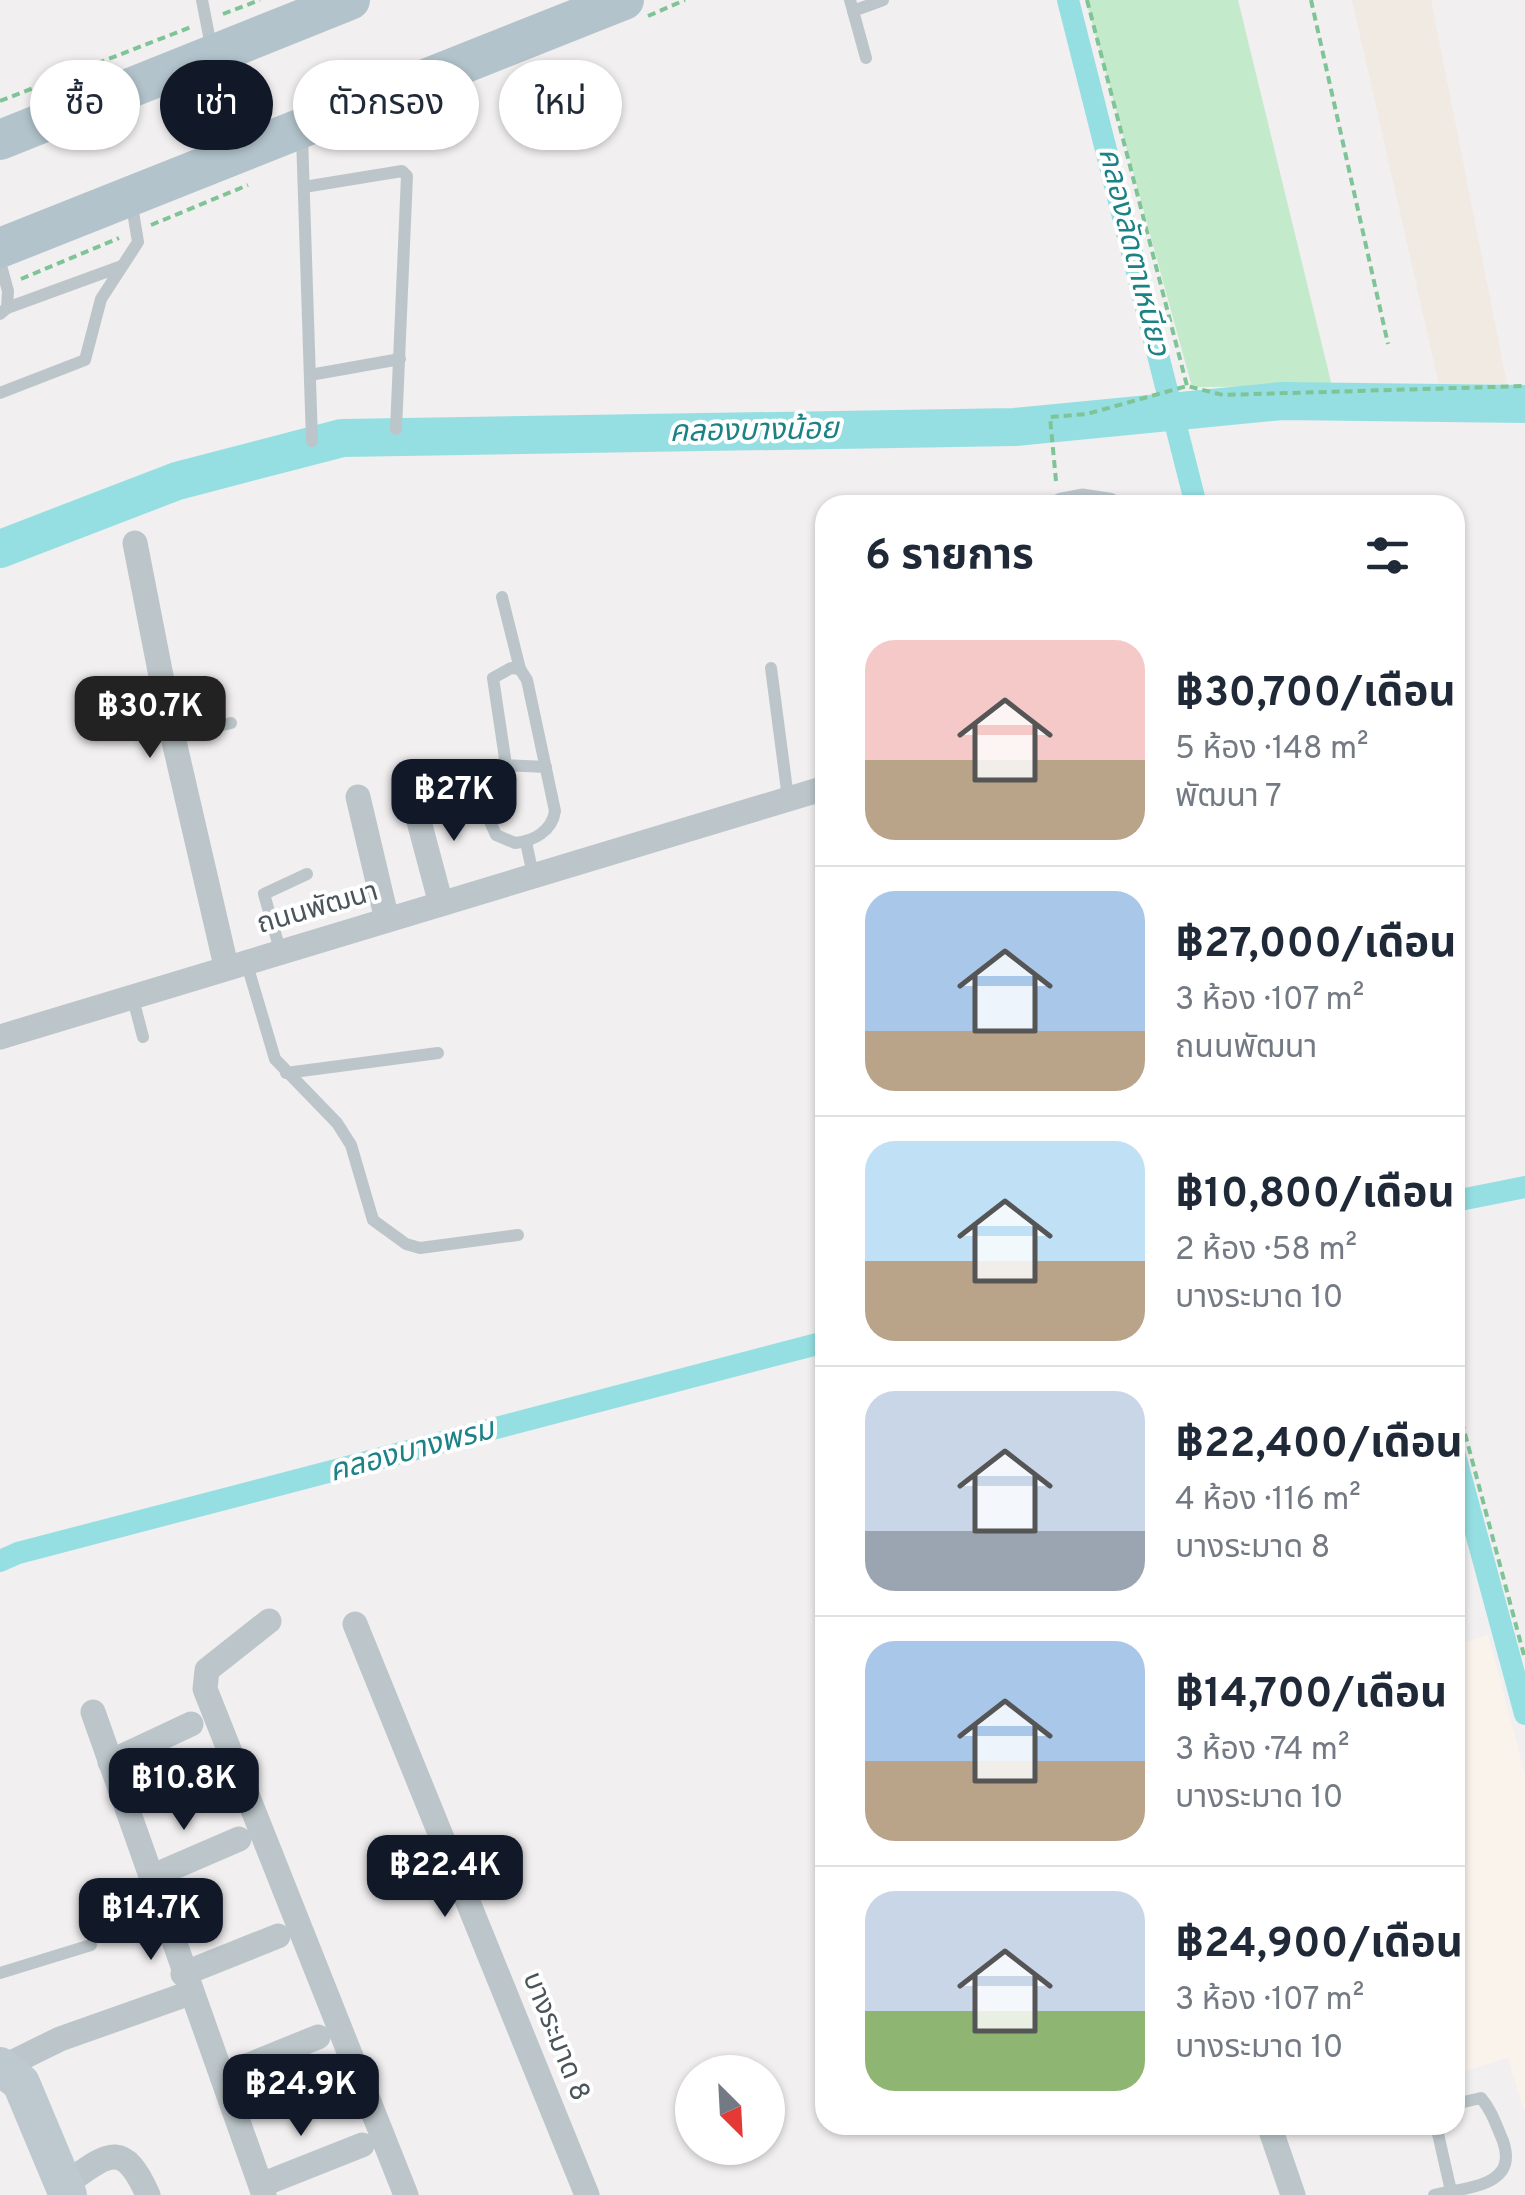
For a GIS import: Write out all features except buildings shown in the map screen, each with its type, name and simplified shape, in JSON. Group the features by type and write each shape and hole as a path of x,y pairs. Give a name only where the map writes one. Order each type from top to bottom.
{"main road":[{"path":"183,60 209,38 350,0"},
{"path":"474,60 624,0"},
{"path":"0,119 47,102 160,76"},
{"path":"0,140 160,77"},
{"path":"2,282 116,203 293,133"}],"street":[{"path":"136,542 172,737 236,963"},
{"name":"ถนนพัฒนา","path":"0,1036 815,791"},
{"path":"358,797 387,920"},
{"path":"414,799 441,904"},
{"path":"269,1622 207,1670 205,1689 406,2195"},
{"name":"บางระมาด 8","path":"356,1624 587,2195"},
{"path":"92,1712 263,2190 362,2145"},
{"path":"110,1762 192,1724"},
{"path":"151,1878 240,1839"},
{"path":"148,2195 130,2161 118,2155 102,2158 66,2190 21,2083 2,2067 187,1984 278,1936"},
{"path":"222,2076 318,2037"},
{"path":"1272,2135 1293,2195"}],"lane":[{"path":"202,0 209,38"},
{"path":"866,58 852,6 883,0"},
{"path":"303,150 312,440"},
{"path":"304,187 402,172 407,176 396,428"},
{"path":"0,393 84,360 101,299 138,242 116,203"},
{"path":"2,282 126,265"},
{"path":"310,374 400,359"},
{"path":"502,596 520,669 527,680 546,767 553,824 526,842 504,841 487,819 486,796 503,765 491,688 496,672 520,669"},
{"path":"771,668 788,798"},
{"path":"172,737 232,722"},
{"path":"503,765 546,767"},
{"path":"526,842 533,875"},
{"path":"280,950 264,894 267,889 307,874"},
{"path":"236,963 270,1046 286,1072 337,1123 351,1145 373,1220 420,1248 518,1235"},
{"path":"132,995 143,1037"},
{"path":"286,1072 438,1053"},
{"path":"0,1973 91,1945"},
{"path":"1434,2195 1502,2175 1508,2156 1491,2110 1481,2098 1465,2102"},
{"path":"1438,2135 1451,2191"}],"path":[{"path":"0,101 209,38 260,0"},
{"path":"1087,0 1187,386"},
{"path":"1311,0 1388,344"},
{"path":"1060,495 1050,416 1087,414 1187,386 1224,395 1525,386"},
{"path":"1465,1434 1525,1659"}],"shaded area":[{"path":"1488,1635 1525,1774 1525,2115 1508,2058 1465,2071 1465,1642"}],"green space":[{"path":"1086,0 1238,0 1332,386 1192,387"}],"sand":[{"path":"1352,0 1431,0 1507,384 1439,385"}],"waterway":[{"name":"คลองลัดตาเหนียว","path":"1068,0 1193,495"},
{"name":"คลองบางน้อย","path":"0,549 177,481 342,438 1015,427 1282,401 1525,404"},
{"name":"คลองบางพรม","path":"1465,1199 1525,1187"},
{"name":"คลองบางพรม","path":"0,1561 18,1553 815,1345"},
{"path":"1465,1492 1525,1714"}]}
